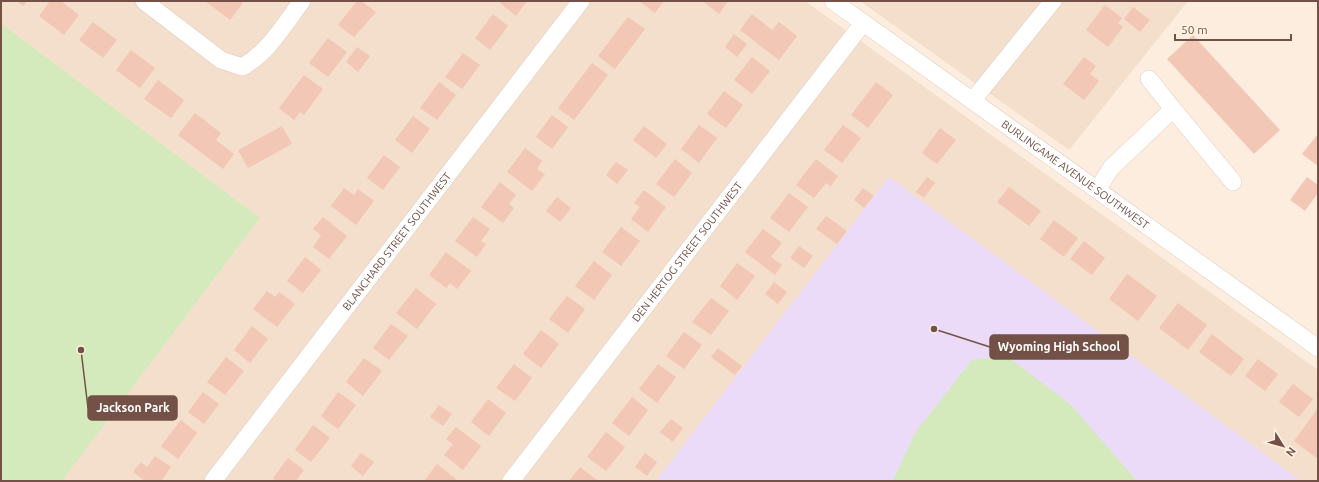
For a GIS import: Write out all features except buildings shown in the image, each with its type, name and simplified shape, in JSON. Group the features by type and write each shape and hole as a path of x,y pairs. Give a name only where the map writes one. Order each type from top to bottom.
{"street":[{"path":"144,1 221,60 242,67 253,61 266,49 302,1"},
{"name":"BLANCHARD STREET SOUTHWEST","path":"214,481 581,1"},
{"name":"BURLINGAME AVENUE SOUTHWEST","path":"834,1 1318,348"},
{"path":"973,100 1053,1"},
{"name":"DEN HERTOG STREET SOUTHWEST","path":"510,481 863,23"},
{"path":"1150,79 1233,182"},
{"path":"1097,190 1111,168 1173,109"}],"shaded area":[{"path":"1,1 805,1 1318,370 1318,481 1301,481 889,178 656,481 62,481 260,218 1,23"},
{"path":"860,1 1188,1 1069,150"},
{"path":"889,177 1301,481 656,481"}],"green space":[{"path":"1,23 260,218 62,481 1,481"},
{"path":"1007,356 1071,405 1137,481 893,481 915,433 972,360"}],"place":[{"name":"Wyoming High School","path":"934,329"},
{"name":"Jackson Park","path":"81,350"}]}
